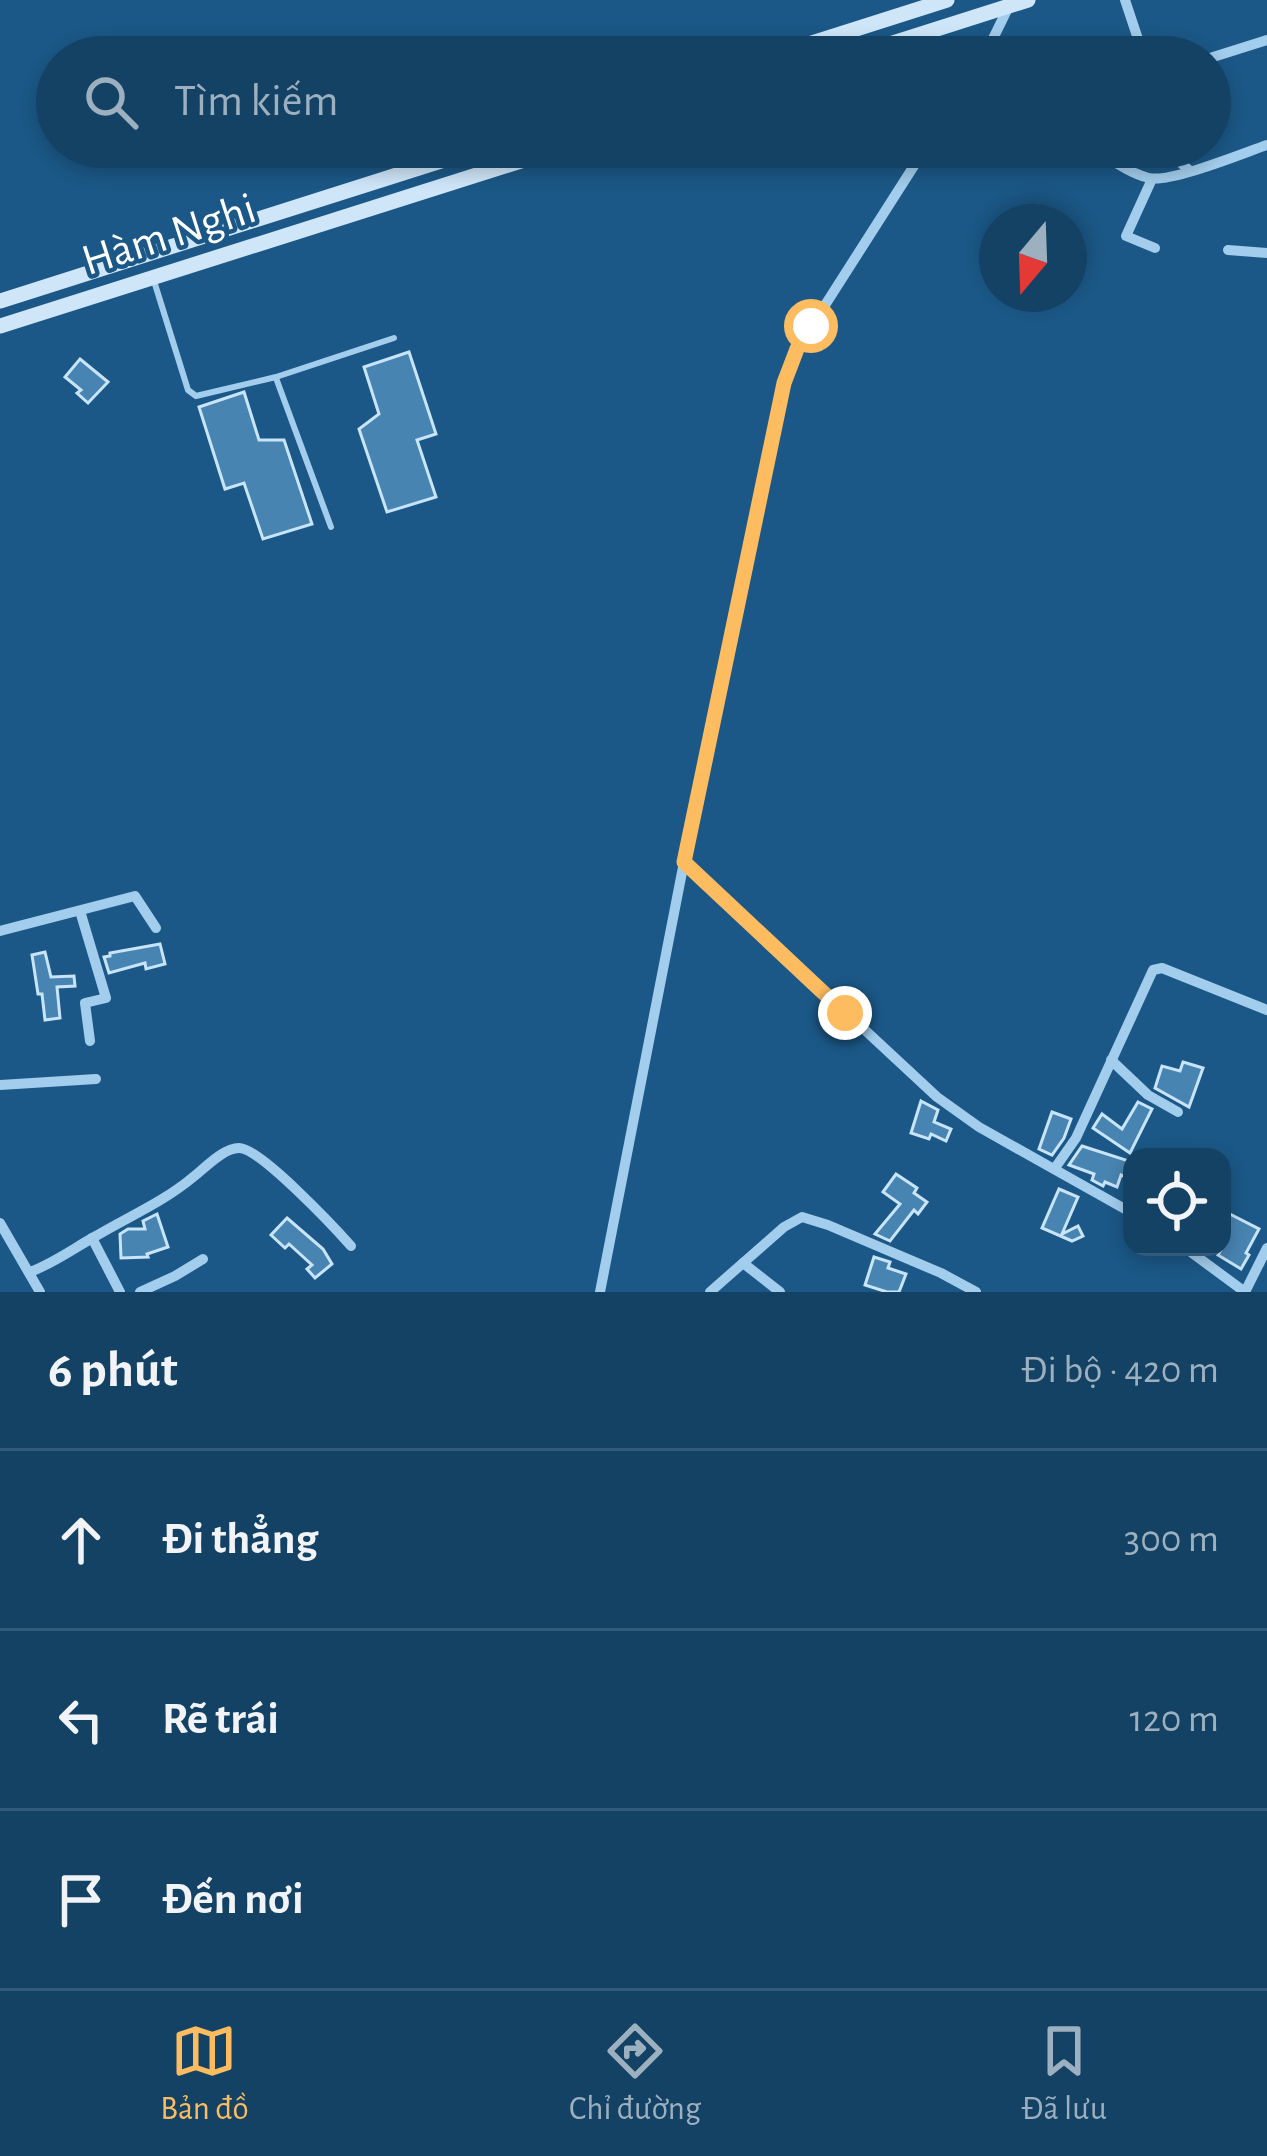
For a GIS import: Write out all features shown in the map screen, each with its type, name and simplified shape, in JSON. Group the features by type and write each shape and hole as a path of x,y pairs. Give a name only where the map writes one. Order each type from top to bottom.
{"main road":[{"path":"834,36 947,0"},
{"path":"912,36 1028,0"},
{"name":"Hàm Nghi","path":"0,302 419,168"},
{"name":"Hàm Nghi","path":"0,326 499,168"}],"street":[{"path":"1125,0 1137,36"},
{"path":"995,36 1012,3"},
{"path":"1231,51 1267,40"},
{"path":"1231,157 1267,145"},
{"path":"600,1292 684,862 790,365 913,168"},
{"path":"1128,168 1152,178 1195,168"},
{"path":"1152,178 1126,236 1155,248"},
{"path":"1228,250 1267,253"},
{"path":"684,862 938,1097 979,1126 1123,1208"},
{"path":"0,931 135,896 156,928"},
{"path":"80,911 106,998 85,1003 90,1041"},
{"path":"1055,1168 1076,1138 1155,968 1267,1010"},
{"path":"1111,1060 1148,1095 1178,1112"},
{"path":"0,1085 96,1079"},
{"path":"30,1272 171,1193 228,1152 244,1148 299,1192 351,1246"},
{"path":"710,1292 802,1217 976,1292"},
{"path":"0,1223 40,1292"},
{"path":"92,1238 120,1292"},
{"path":"1196,1256 1245,1292 1267,1248"},
{"path":"140,1292 203,1259"},
{"path":"743,1262 780,1292"}],"lane":[{"path":"153,278 192,394 211,395 276,377 394,338"},
{"path":"276,377 331,527"}],"building":[{"path":"409,352 436,434 417,440 436,497 387,512 359,429 379,414 364,367"},
{"path":"80,359 108,382 88,403 65,377"},
{"path":"244,392 259,440 284,440 312,524 263,539 244,483 225,489 199,407"},
{"path":"160,944 165,964 146,969 145,963 109,973 104,957 110,953"},
{"path":"45,952 51,977 74,976 75,986 57,987 60,1018 45,1020 32,955"},
{"path":"1183,1062 1203,1068 1189,1107 1155,1088 1162,1066 1180,1071"},
{"path":"921,1101 938,1110 934,1122 951,1129 946,1141 911,1133"},
{"path":"1138,1102 1152,1109 1132,1148 1123,1148 1093,1128 1102,1114 1122,1129"},
{"path":"1052,1112 1071,1119 1052,1155 1039,1149"},
{"path":"1082,1146 1123,1159 1123,1176 1117,1187 1105,1182 1103,1186 1092,1180 1094,1174 1069,1165"},
{"path":"896,1174 917,1188 914,1193 927,1202 918,1214 914,1210 890,1241 875,1234 900,1204 883,1192"},
{"path":"1059,1189 1078,1197 1062,1234 1078,1226 1083,1236 1072,1241 1042,1228"},
{"path":"157,1214 168,1247 148,1257 121,1258 120,1234 145,1229 143,1221"},
{"path":"1231,1215 1259,1229 1241,1269 1220,1256 1231,1256"},
{"path":"287,1218 323,1249 332,1264 315,1278 307,1269 312,1265 271,1235"},
{"path":"874,1257 906,1274 899,1292 865,1285"}],"route":[{"path":"811,326 784,383 684,862 845,1013"}]}
